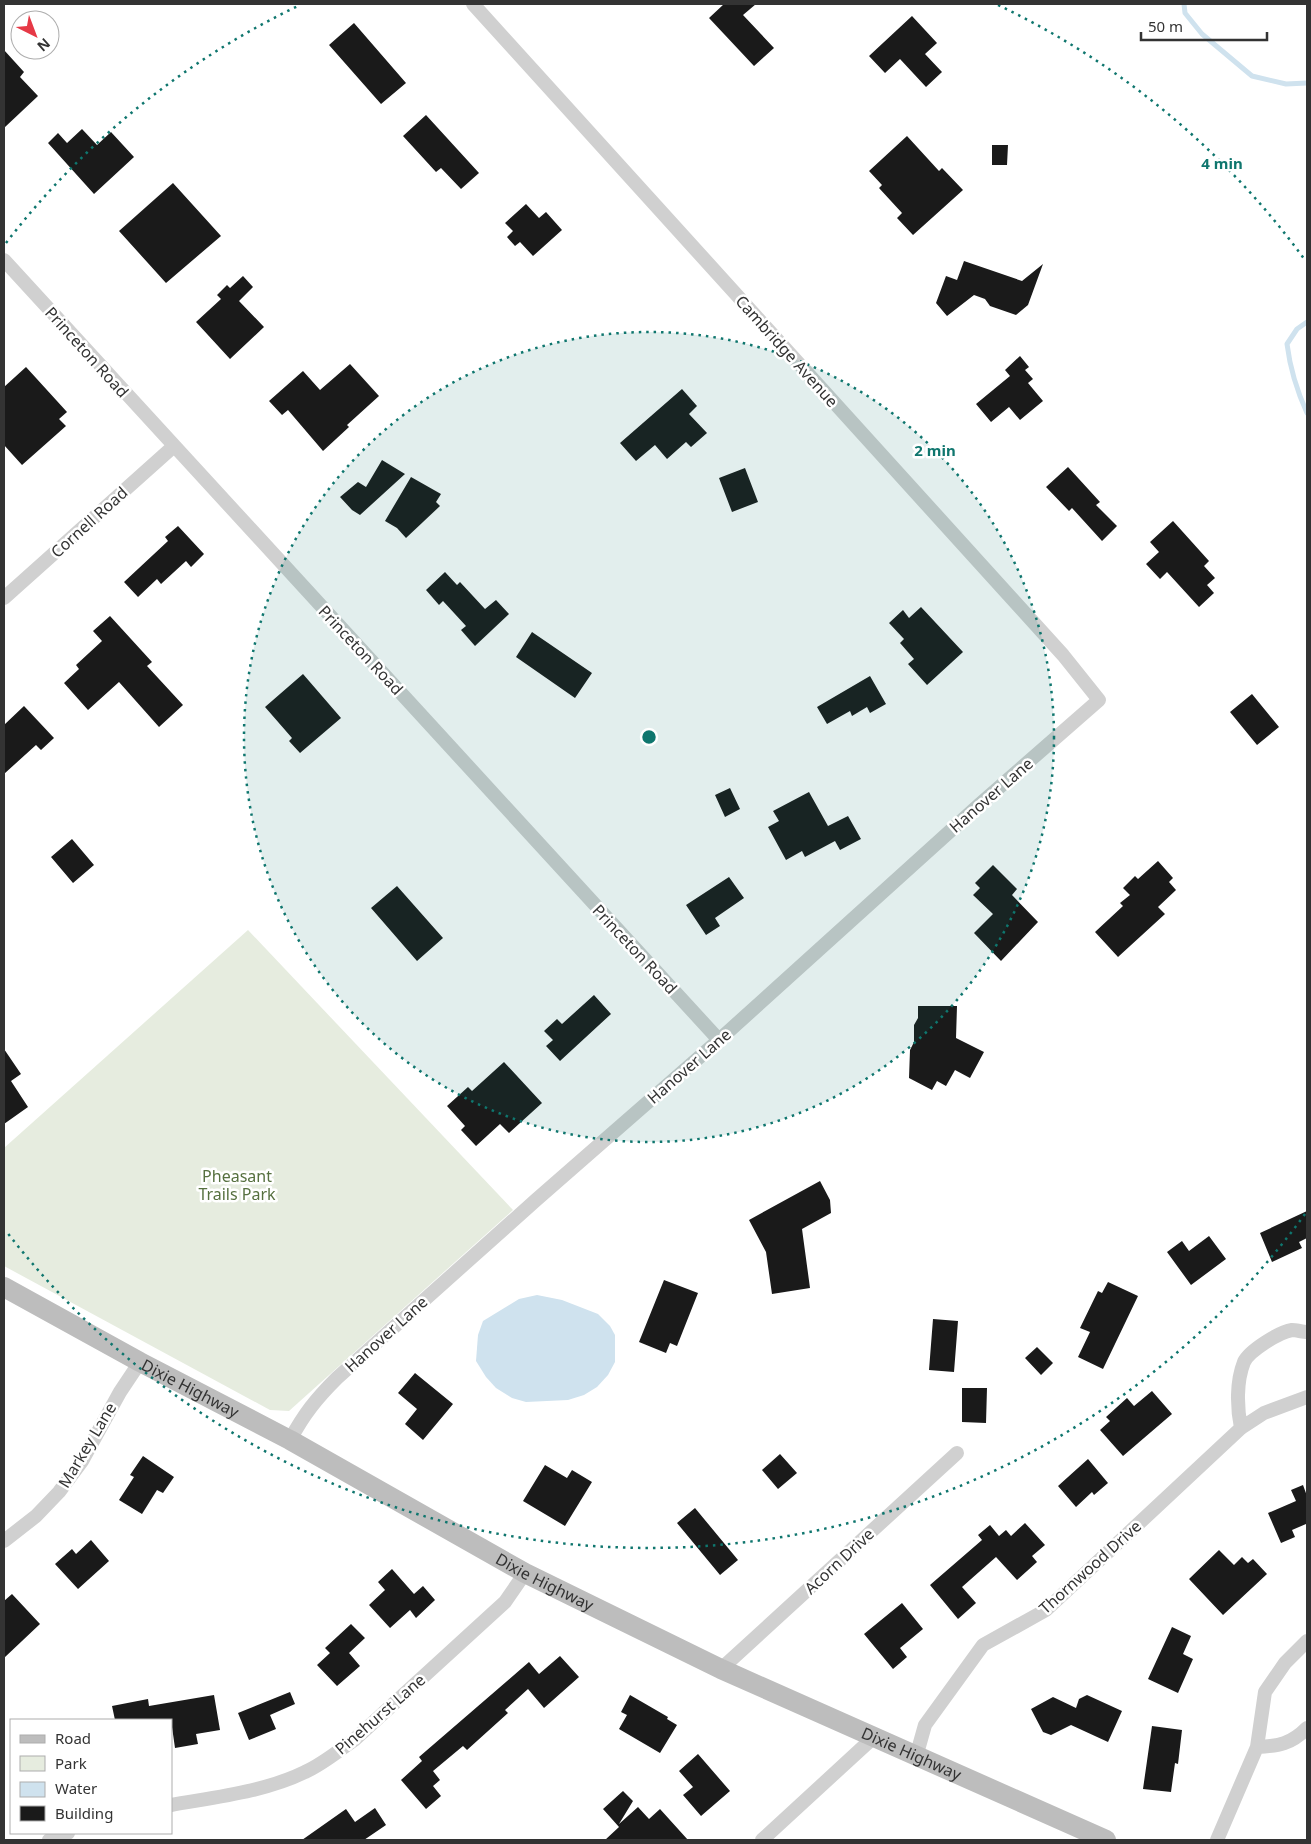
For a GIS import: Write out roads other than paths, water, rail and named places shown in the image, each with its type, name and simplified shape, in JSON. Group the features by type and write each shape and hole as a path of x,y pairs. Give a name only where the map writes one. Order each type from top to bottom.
{"main road":[{"name":"Dixie Highway","path":"4,1287 140,1362 290,1440 525,1573 721,1669 1106,1840"}],"street":[{"name":"Cambridge Avenue","path":"473,4 1057,648 1099,700"},
{"name":"Princeton Road","path":"4,260 719,1040"},
{"name":"Cornell Road","path":"4,598 174,446"},
{"name":"Hanover Lane","path":"290,1440 315,1399 337,1378 1099,700"},
{"path":"1241,1428 1238,1412 1241,1378 1245,1361 1268,1340 1292,1330 1307,1332"},
{"name":"Markey Lane","path":"4,1541 36,1516 59,1492 82,1461 120,1392 140,1362"},
{"name":"Thornwood Drive","path":"916,1757 925,1725 983,1645 1046,1610 1241,1428 1264,1413 1307,1397"},
{"name":"Acorn Drive","path":"721,1669 957,1452"},
{"name":"Pinehurst Lane","path":"172,1805 261,1788 306,1772 334,1755 354,1740 505,1602 525,1573"},
{"path":"1217,1840 1257,1747 1265,1692 1284,1663 1307,1641"},
{"path":"1257,1747 1278,1746 1297,1738 1307,1728"},
{"path":"762,1840 874,1737"},
{"path":"49,1840 65,1834"}],"water":[{"path":"537,1295 562,1300 598,1314 610,1326 615,1335 615,1362 608,1375 597,1387 584,1395 568,1400 526,1402 512,1398 496,1388 476,1361 478,1335 483,1321 519,1299"}],"waterway":[{"path":"1184,4 1185,13 1202,34 1252,76 1286,84 1307,83"},
{"path":"1307,322 1297,329 1287,344 1294,379 1307,413"}],"park label":[{"name":"Pheasant Trails Park","path":"237,1185"}]}
